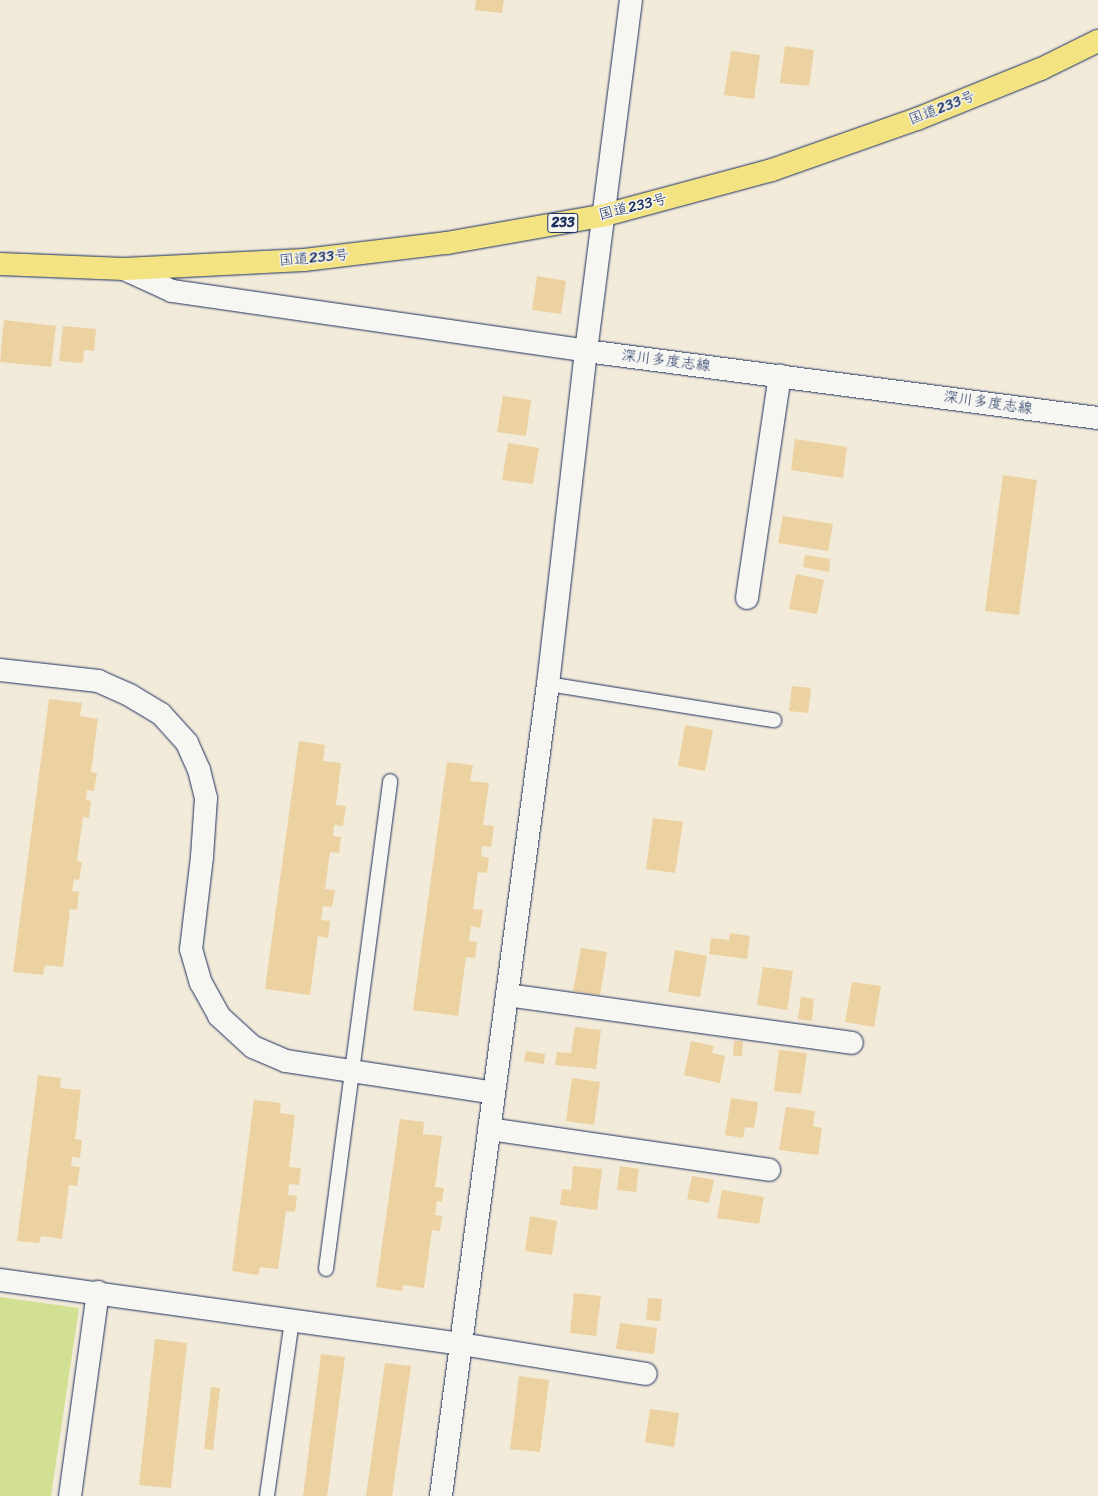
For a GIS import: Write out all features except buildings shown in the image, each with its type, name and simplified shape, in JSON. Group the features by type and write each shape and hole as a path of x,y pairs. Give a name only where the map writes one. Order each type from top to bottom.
{"highway":[{"name":"国道233号","path":"0,264 124,269 304,260 447,243 605,216 779,168 924,116 1041,69 1098,41"}],"street":[{"path":"441,1496 548,684 586,351 605,216 631,0"},
{"name":"深川多度志線","path":"124,269 172,291 586,351 780,375 1098,418"},
{"path":"747,598 780,375"},
{"path":"0,670 98,681 130,696 161,714 187,743 199,770 206,798 202,857 191,949 201,983 219,1016 253,1047 286,1061 494,1093"},
{"path":"507,995 852,1043"},
{"path":"489,1129 769,1170"},
{"path":"0,1280 98,1292 461,1344 646,1374"},
{"path":"70,1496 98,1292"}],"lane":[{"path":"548,684 774,720"},
{"path":"326,1269 390,781"},
{"path":"267,1496 292,1320"}],"green space":[{"path":"0,1297 79,1308 51,1496 0,1496"}]}
